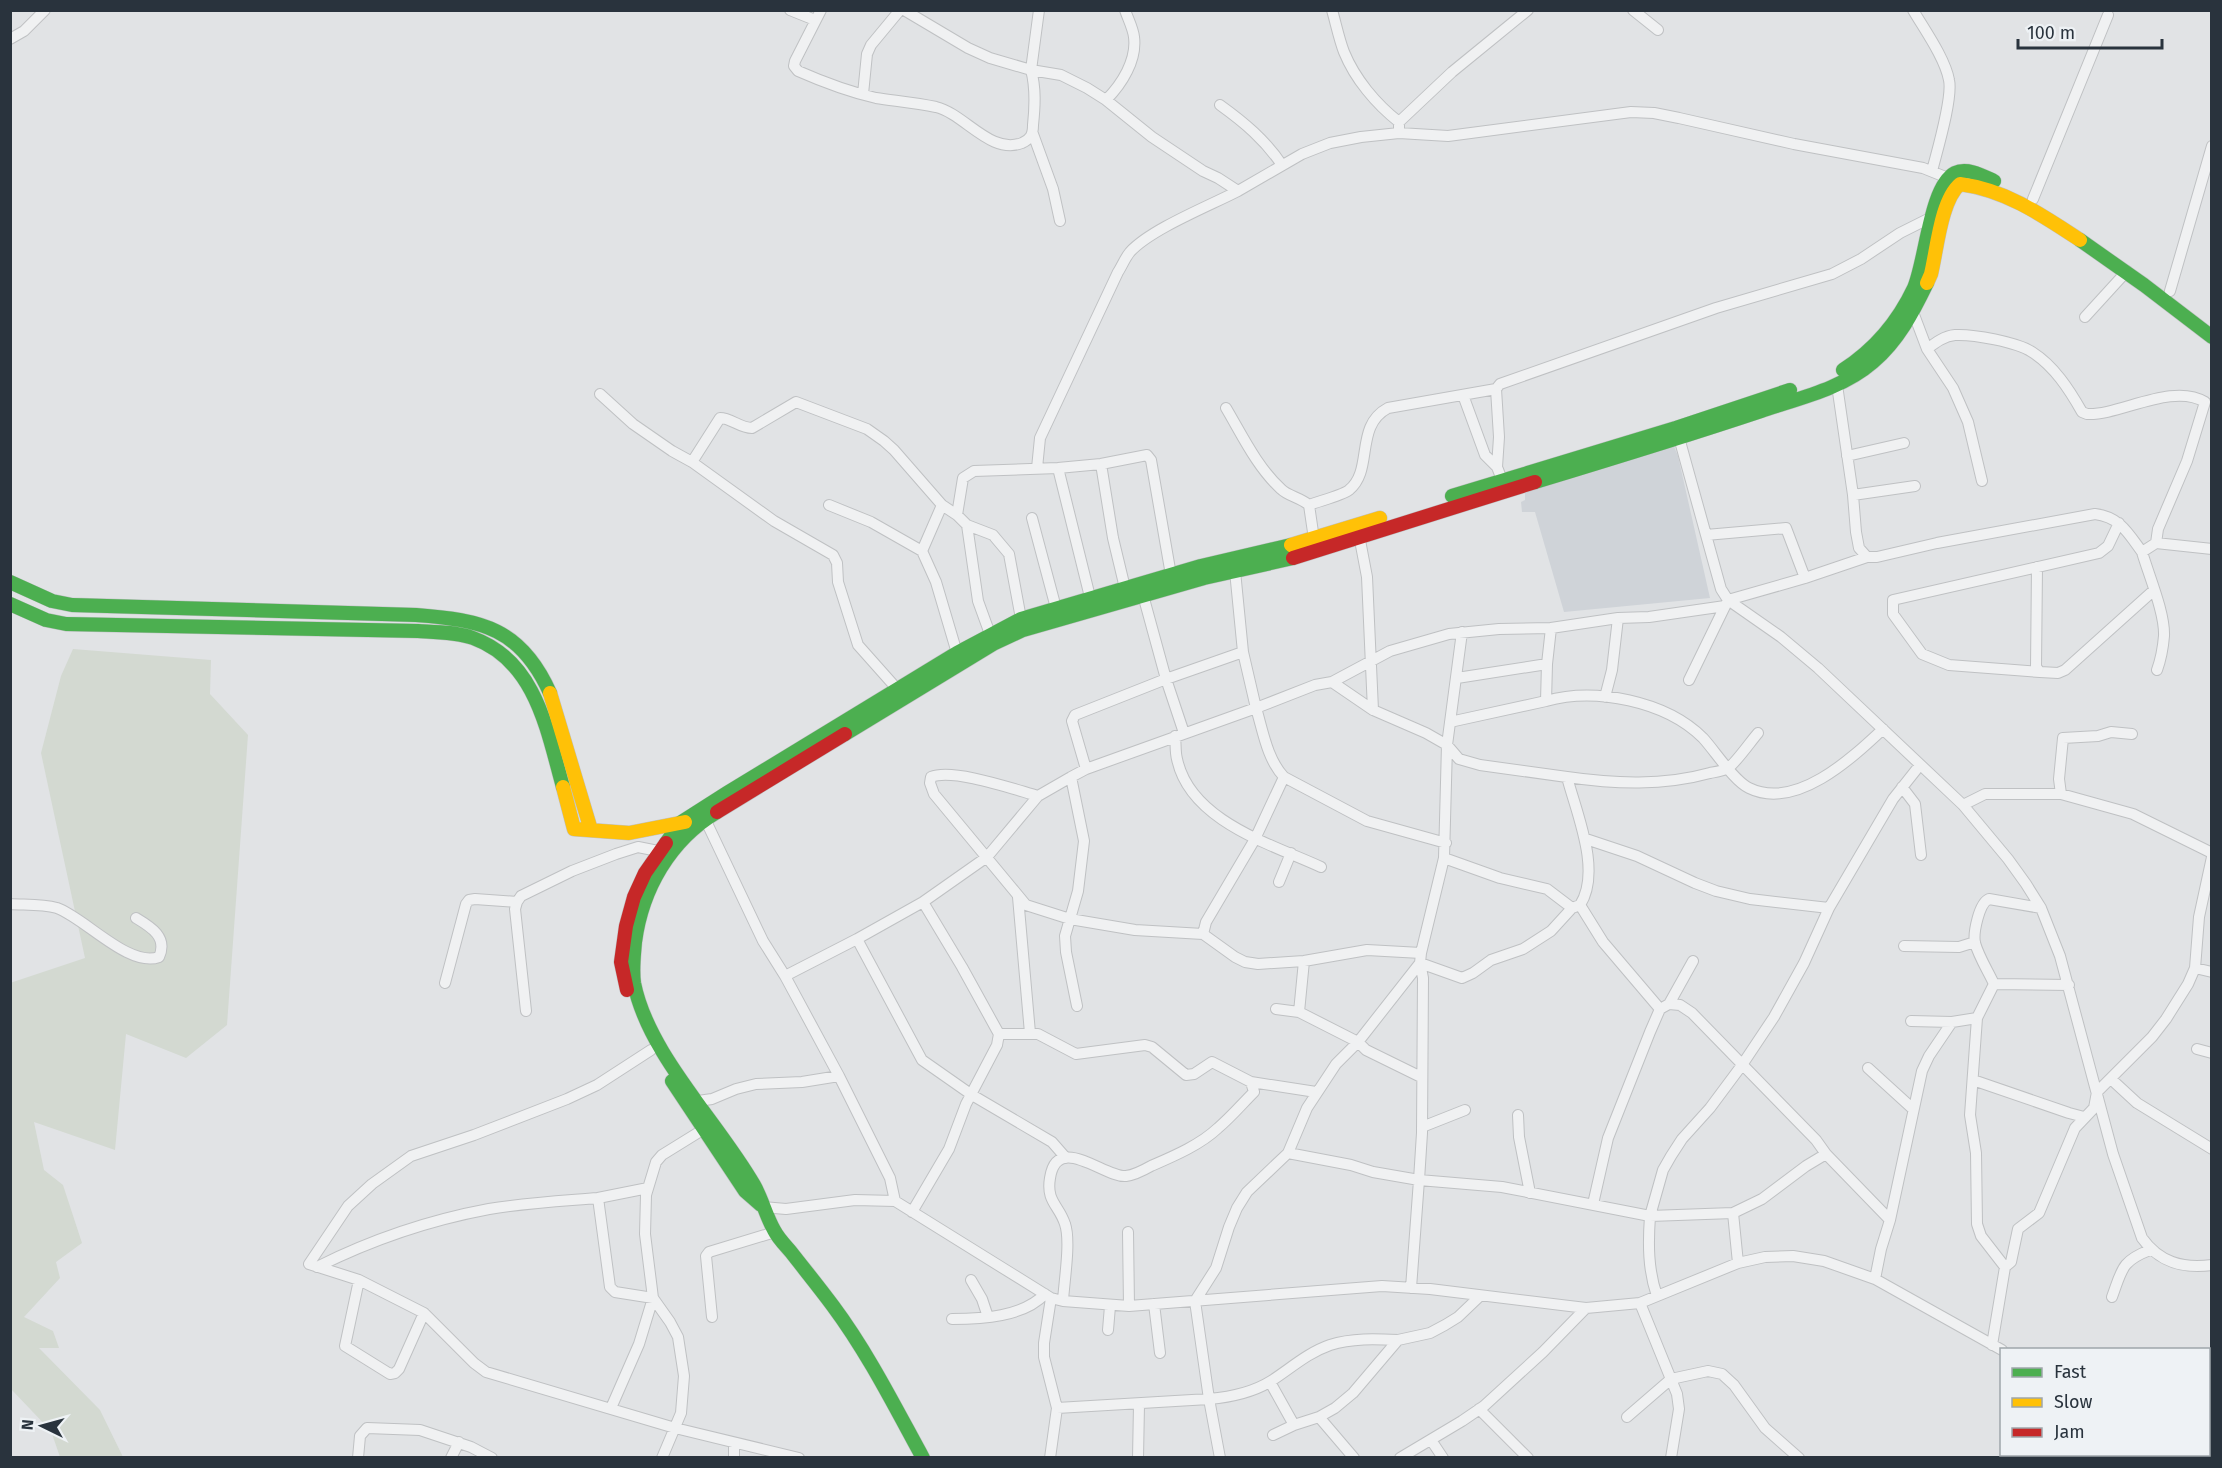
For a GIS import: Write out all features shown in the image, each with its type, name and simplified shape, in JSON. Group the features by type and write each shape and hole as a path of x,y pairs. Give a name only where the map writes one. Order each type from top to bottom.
{"main road":[{"path":"923,1458 876,1373 834,1307 775,1232 754,1185 699,1101 659,1055 657,1042 643,1010 634,982 633,959 644,900 660,867 705,819 993,644 1022,624 1056,608 1171,574 1314,539 1502,479 1678,433 1837,385 1872,363 1891,344 1913,312 1931,274 1946,207 1953,190 1955,173 1965,171 2033,199 2131,262 2170,291 2211,327"},
{"path":"1678,433 1832,377 1850,366 1882,337 1913,288 1927,246 1932,217 1942,186 1954,181 1976,185 2030,208 2127,271 2211,337"},
{"path":"763,1207 745,1191 704,1129 637,1023 628,997 621,962 626,926 634,897 658,851 680,823 990,634 1325,548 1502,479"},
{"path":"10,582 52,600 72,605 416,615 471,621 493,629 528,655 553,697 591,830"},
{"path":"10,604 46,620 66,624 418,631 471,637 503,654 516,666 538,700 574,829 629,833 705,819"}],"street":[{"path":"10,39 24,31 45,10"},
{"path":"790,10 815,20"},
{"path":"821,10 795,61 794,66 798,71 863,94 945,110 988,138 1006,145 1027,141 1033,134"},
{"path":"863,94 867,54 871,45 900,10"},
{"path":"904,10 968,48 990,58 1031,70 1061,75 1106,99 1152,137 1203,171 1238,190"},
{"path":"1039,10 1031,70 1035,83 1033,134 1053,189 1060,221"},
{"path":"1106,99 1119,87 1134,49 1134,37 1125,10"},
{"path":"1332,10 1344,52 1362,84 1399,128"},
{"path":"1399,128 1452,72 1528,10"},
{"path":"1633,10 1658,30"},
{"path":"1912,10 1938,55 1950,82 1947,106 1932,171"},
{"path":"2033,199 2108,15"},
{"path":"1220,105 1262,139 1282,165"},
{"path":"1037,468 1040,438 1129,253 1146,239 1180,219 1302,154 1330,143 1399,128 1448,136 1566,119 1631,112 1654,113 1932,171 1954,181"},
{"path":"2170,291 2211,146"},
{"path":"1309,505 1348,490 1359,476 1368,430 1379,413 1388,408 1496,389 1511,379 1716,308 1832,274 1861,260 1900,233 1932,217"},
{"path":"2085,317 2127,271"},
{"path":"1913,312 1927,350 1953,388 1968,422 1982,481"},
{"path":"1927,350 1934,343 1955,335 2016,345 2030,350 2056,372 2082,412 2087,414 2161,398 2188,396 2208,399 2187,461 2158,529 2156,543"},
{"path":"1837,385 1856,532 1859,548 1867,557"},
{"path":"1496,389 1502,479"},
{"path":"600,394 633,423 672,451 692,462 774,521 833,555 837,563 838,582 858,645 898,690"},
{"path":"1463,395 1485,455 1502,479"},
{"path":"692,462 720,418 752,428 791,404 801,403 867,429 884,441 908,464 942,505 967,525 993,535 1009,554 1022,624"},
{"path":"1226,408 1264,472 1283,491 1300,497 1309,505 1314,539"},
{"path":"1678,433 1720,589 1727,603 1781,637 1818,668 1963,804 2008,859 2041,908 2069,985 2112,1154 2142,1238 2150,1250 2164,1260 2194,1267 2211,1264"},
{"path":"1846,456 1904,443"},
{"path":"957,515 960,484 968,474 974,471 1058,468 1101,464 1147,455 1151,460 1171,574"},
{"path":"1101,464 1113,537 1125,588"},
{"path":"1058,468 1090,597"},
{"path":"1853,495 1915,486"},
{"path":"829,505 871,522 922,551 936,582 957,653"},
{"path":"922,551 942,505"},
{"path":"784,976 923,902 987,857 1038,796 1086,769 1315,685 1332,682 1390,651 1462,632 1551,628 1618,618 1649,617 1727,603 1867,557 1877,557 1936,543 2095,514 2113,518 2142,552 2164,634 2157,670"},
{"path":"1032,518 1056,608"},
{"path":"2119,523 2108,546 2099,553 1893,600 1893,614 1922,654 1949,665 2058,673 2066,670 2153,591"},
{"path":"967,525 978,601 990,634"},
{"path":"1706,535 1786,528 1805,578"},
{"path":"1359,535 1367,577 1373,710"},
{"path":"2142,552 2156,543 2211,549"},
{"path":"2037,567 2036,667 2040,672"},
{"path":"1235,571 1243,651 1256,708 1275,769 1284,777 1367,821 1446,843"},
{"path":"1143,595 1180,734 1177,759 1186,784 1228,824 1255,839 1321,867"},
{"path":"1689,680 1727,603"},
{"path":"1605,697 1612,669 1618,618"},
{"path":"1546,701 1551,628"},
{"path":"1411,1288 1422,1126 1423,978 1421,958 1446,843 1447,745 1462,632"},
{"path":"1086,769 1072,721 1075,715 1243,651"},
{"path":"1457,678 1547,664"},
{"path":"1332,682 1373,710 1426,732 1447,745 1459,759 1480,765 1602,782 1665,782 1698,777 1728,768 1758,733"},
{"path":"1450,722 1581,695 1605,697 1650,706 1681,720 1702,737 1748,788 1784,794 1802,789 1829,773 1858,752 1882,729"},
{"path":"2061,794 2059,779 2063,738 2098,736 2111,732 2132,734"},
{"path":"1657,1296 1651,1278 1648,1242 1650,1216 1663,1170 1683,1139 1742,1065 1784,999 1804,963 1829,908 1902,787 1920,765"},
{"path":"1038,796 958,775 938,774 931,777 930,783 934,794 1026,905 1070,919 1135,930 1203,934 1245,962 1258,964 1304,961 1367,950 1421,958 1462,978 1491,960 1523,949 1536,941 1551,931 1584,898 1588,872 1586,839 1567,777"},
{"path":"1071,777 1084,841 1078,891 1065,936 1077,1006"},
{"path":"1203,934 1206,922 1255,839 1284,777"},
{"path":"1902,787 1915,804 1921,855"},
{"path":"1963,804 1985,794 2061,794 2133,814 2211,855 2199,918 2195,968 2182,994 2152,1037 2097,1092 2094,1108 2075,1128 2039,1213 2018,1229 2011,1262 2005,1267"},
{"path":"705,819 763,941 839,1076 890,1178 895,1201"},
{"path":"1586,839 1637,856 1716,891 1750,899 1829,908"},
{"path":"526,1011 516,924 517,902 521,896 616,854 638,847 658,851"},
{"path":"1279,882 1291,853"},
{"path":"1444,858 1500,878 1546,889 1576,907 1603,942 1664,1006 1680,1005 1692,1013 1816,1140 1826,1154 1890,1220"},
{"path":"1018,897 1030,1033"},
{"path":"1994,984 1975,942 1980,907 1985,900 1995,899 2041,908"},
{"path":"445,982 469,900 517,902"},
{"path":"912,1212 949,1149 966,1104 998,1045 999,1034 923,902"},
{"path":"10,904 59,909 122,949 143,958 159,957 162,951 161,940 155,930 136,918"},
{"path":"857,939 921,1060 972,1095 1052,1142 1066,1158 1085,1160 1120,1176 1128,1176 1177,1155 1217,1129 1254,1092 1251,1082"},
{"path":"1904,946 1959,948 1975,942"},
{"path":"1220,1458 1194,1301 1216,1268 1229,1227 1247,1192 1288,1153 1316,1092 1336,1064 1358,1042 1421,958"},
{"path":"1299,1012 1304,961"},
{"path":"1593,1204 1608,1138 1664,1006 1693,961"},
{"path":"2195,968 2211,972"},
{"path":"1994,984 2069,985"},
{"path":"763,1207 786,1209 855,1200 895,1201 1048,1296 1063,1301 1110,1306 1382,1286 1586,1308 1640,1303 1738,1263 1765,1257 1793,1256 1824,1261 1875,1279 1997,1347 2005,1267 1981,1236 1977,1224 1976,1153 1970,1115 1977,1018 1994,984"},
{"path":"1276,1009 1299,1012 1358,1042 1366,1050 1421,1077"},
{"path":"1911,1021 1952,1022 1977,1018"},
{"path":"1875,1279 1922,1071 1929,1056 1952,1022"},
{"path":"999,1034 1030,1033 1046,1037 1076,1054 1145,1045 1152,1047 1186,1075 1194,1074 1212,1062 1251,1082 1316,1092"},
{"path":"2197,1048 2211,1053"},
{"path":"659,1055 567,1099 474,1135 411,1156 372,1184 348,1206 310,1262 311,1265 359,1280 424,1313 486,1372 675,1428 799,1458"},
{"path":"1868,1068 1912,1109"},
{"path":"699,1101 756,1084 802,1082 839,1076"},
{"path":"2111,1079 2137,1103 2211,1149"},
{"path":"1973,1080 2084,1117"},
{"path":"1422,1126 1465,1110"},
{"path":"1518,1115 1519,1137 1530,1193"},
{"path":"611,1408 639,1344 653,1298 645,1224 648,1188 656,1162 662,1155 704,1129"},
{"path":"1288,1153 1373,1172 1419,1180 1502,1187 1650,1216 1733,1213 1762,1199 1826,1154"},
{"path":"1063,1301 1067,1236 1065,1223 1050,1197 1050,1188 1053,1168 1066,1158"},
{"path":"317,1267 366,1244 421,1226 488,1209 598,1198 648,1188"},
{"path":"598,1198 610,1287 615,1292 653,1298 678,1337 684,1376 681,1413 662,1458"},
{"path":"1733,1213 1738,1263"},
{"path":"712,1317 706,1256 709,1252 775,1232"},
{"path":"1128,1232 1129,1306"},
{"path":"2112,1297 2127,1262 2134,1256 2150,1250"},
{"path":"359,1280 345,1346 390,1374 395,1374 399,1369 424,1313"},
{"path":"971,1280 982,1299 988,1317"},
{"path":"952,1319 988,1317 1007,1313 1048,1296"},
{"path":"1048,1296 1044,1357 1057,1408 1050,1458"},
{"path":"1057,1408 1139,1405 1209,1399 1251,1391 1270,1382 1307,1356 1328,1346 1362,1339 1398,1340 1430,1333 1458,1317 1480,1296"},
{"path":"1640,1303 1677,1394 1679,1408 1671,1458"},
{"path":"1154,1304 1160,1353"},
{"path":"1108,1330 1110,1306"},
{"path":"1401,1458 1479,1409 1543,1352 1586,1308"},
{"path":"1273,1435 1319,1417 1335,1408 1353,1393 1398,1340"},
{"path":"1627,1417 1671,1379 1708,1371 1722,1374 1734,1385 1765,1428 1799,1458"},
{"path":"1270,1382 1294,1425"},
{"path":"1138,1458 1139,1405"},
{"path":"1479,1409 1528,1458"},
{"path":"1319,1417 1354,1458"},
{"path":"358,1458 360,1436 367,1428 420,1430 459,1442 492,1458"},
{"path":"1431,1440 1443,1458"},
{"path":"451,1458 459,1442"},
{"path":"734,1443 734,1458"}],"shaded area":[{"path":"1673,444 1678,456 1710,598 1564,612 1535,512 1522,512 1521,502 1525,500 1525,492"},
{"path":"73,649 211,660 210,694 248,735 227,1025 186,1058 126,1034 115,1150 34,1122 44,1170 63,1185 82,1243 56,1262 60,1278 24,1317 53,1331 59,1348 39,1348 100,1410 123,1457 60,1457 51,1431 11,1389 10,983 85,958 41,753 61,676"}],"traffic: fast":[{"path":"1843,370 1875,344 1893,324 1908,300 1918,276 1934,208 1947,181 1960,171 1975,173 1994,181"},
{"path":"2080,240 2212,337"},
{"path":"1535,482 1805,397 1848,379 1873,362 1890,345 1910,315 1927,283"},
{"path":"1452,496 1676,428 1790,390"},
{"path":"666,843 680,823 727,793 957,653 1021,619 1201,566 1291,545"},
{"path":"845,734 993,644 1023,630 1204,578 1293,558"},
{"path":"10,582 52,601 72,605 416,615 461,620 480,625 512,641 539,671 550,693"},
{"path":"10,604 46,620 66,624 418,631 453,633 473,638 494,649 511,663 525,680 544,721 563,787"},
{"path":"717,812 700,823 672,851 644,903 635,942 633,967 634,983 642,1009 669,1062 754,1185 776,1233 828,1299 858,1342 923,1458"},
{"path":"672,1081 745,1191 761,1205"}],"traffic: slow":[{"path":"1927,283 1944,213 1948,201 1960,184 1977,187 2008,198 2080,240"},
{"path":"1291,545 1380,518"},
{"path":"550,693 591,830"},
{"path":"563,787 574,829 629,833 685,822"}],"traffic: jam":[{"path":"1293,558 1535,482"},
{"path":"717,812 845,734"},
{"path":"627,990 621,962 626,926 634,897 645,873 666,843"}]}
